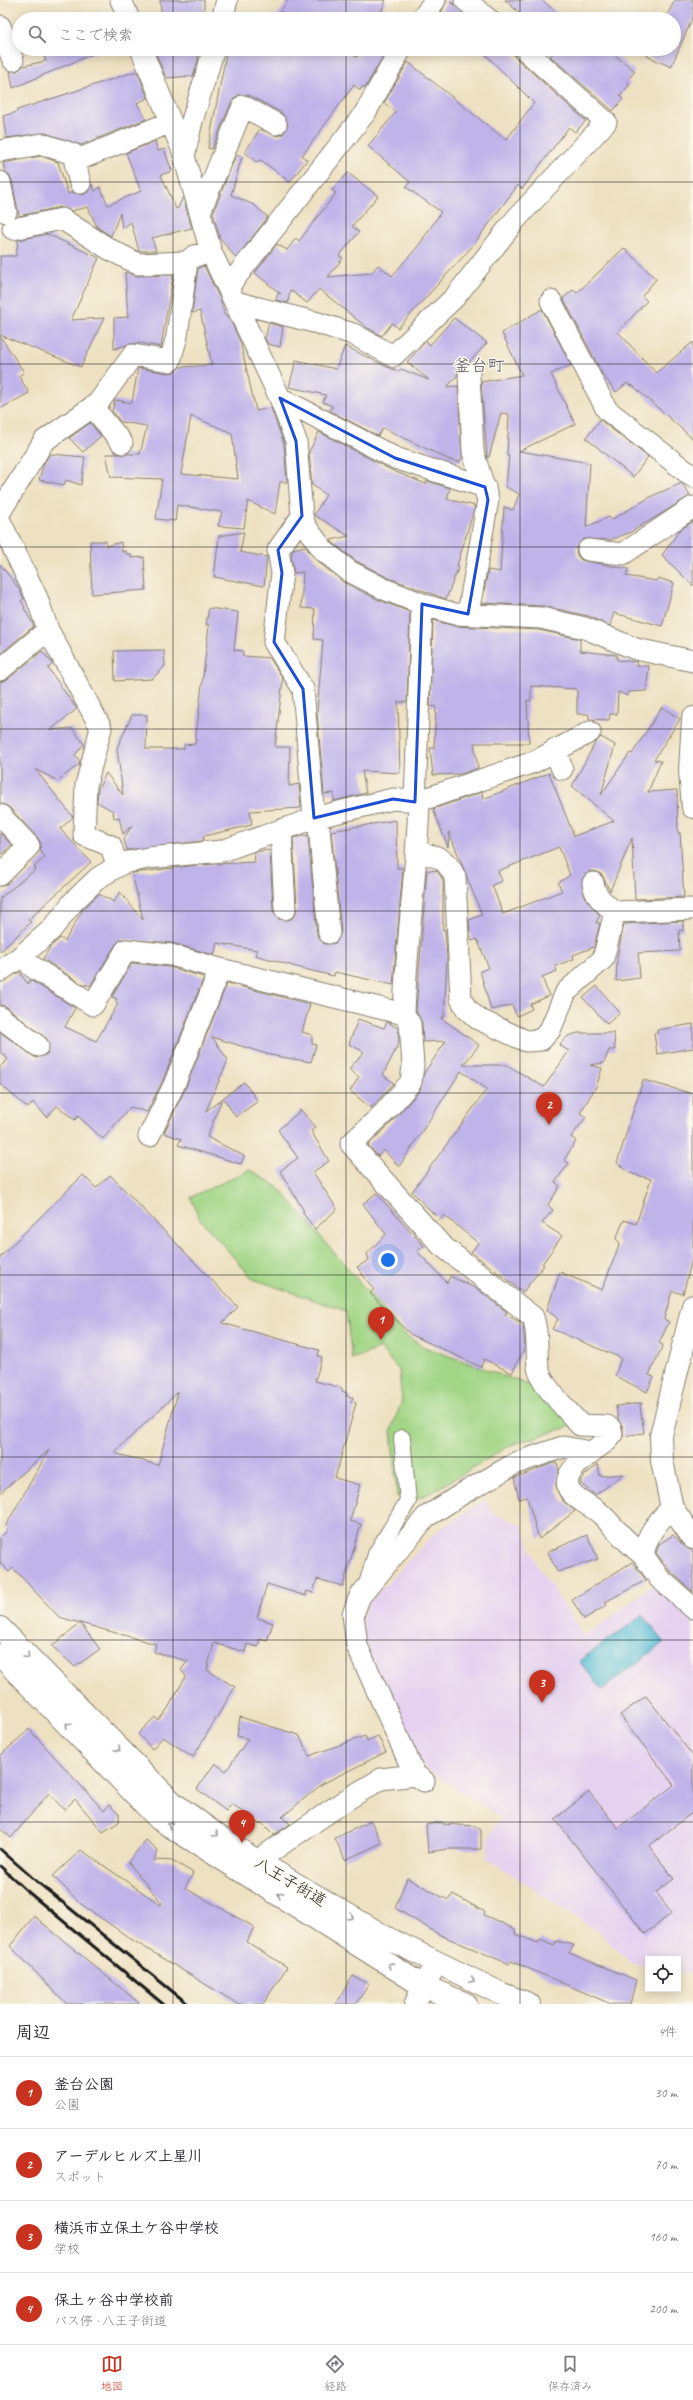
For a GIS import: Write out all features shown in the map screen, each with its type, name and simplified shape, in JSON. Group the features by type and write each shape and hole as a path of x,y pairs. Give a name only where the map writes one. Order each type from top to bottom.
{"main road":[{"path":"693,718 690,771 693,807"},
{"path":"693,1306 661,1436 662,1461 672,1508 693,1538"},
{"name":"八王子街道","path":"0,1628 172,1802 257,1862 387,1938 437,1964 502,1994 529,2004"},
{"name":"八王子街道","path":"0,1655 159,1818 419,1995 466,2004"}],"street":[{"path":"121,0 126,12"},
{"path":"224,12 227,0"},
{"path":"427,12 435,0"},
{"path":"465,0 480,12"},
{"path":"0,26 13,60"},
{"path":"144,56 184,156 211,252 280,398 296,441 302,516 306,527 324,550 349,571 384,589 422,604 455,614 541,618 585,628 636,649 693,661"},
{"path":"184,156 192,121 212,56"},
{"path":"232,295 365,113 397,56"},
{"path":"232,295 353,334 393,356 455,297 516,218 606,122 532,56"},
{"path":"200,212 243,106 276,124"},
{"path":"75,161 171,122"},
{"path":"0,151 42,144 73,154 80,183"},
{"path":"0,182 9,220 62,219 109,249 138,264 188,262"},
{"path":"0,512 44,441 98,403 132,355 170,360 177,336 188,262 194,256 211,252"},
{"path":"551,301 607,410 693,477"},
{"path":"468,614 488,500 473,452 469,374"},
{"path":"280,398 395,458 485,487"},
{"path":"93,407 122,443"},
{"path":"588,550 623,554 693,508"},
{"path":"302,516 278,550 282,573 274,642 303,689 329,933"},
{"path":"0,521 37,598 48,630 101,728 86,785 84,835 111,846 117,866"},
{"path":"422,604 417,853 407,944 404,1014 410,1024 413,1065 411,1082 384,1113 351,1144 441,1246 534,1317 537,1327 538,1368 549,1388 580,1425 607,1426 611,1429 612,1434 608,1440 591,1452 571,1470 567,1482 570,1492 600,1514 628,1544 643,1555 659,1578 693,1608"},
{"path":"0,670 48,630"},
{"path":"0,971 19,958 51,930 73,902 98,878 123,863 148,858 222,851 316,818 393,799 417,801 534,762 555,749 590,732"},
{"path":"555,749 562,769"},
{"path":"0,815 29,846 0,875"},
{"path":"281,830 285,909"},
{"path":"417,853 434,854 449,865 455,877 461,999 466,1008 478,1019 526,1041 542,1040 550,1030 566,992 603,959 614,912"},
{"path":"593,883 594,891 599,899 614,912 693,910"},
{"path":"31,966 93,1005 126,950 171,955 220,969 404,1014"},
{"path":"149,1136 174,1085 220,969"},
{"path":"0,1017 38,1046"},
{"path":"366,1589 376,1554 408,1501 402,1438"},
{"path":"257,1862 346,1800 381,1779 419,1778 358,1646 352,1614 366,1589 426,1517 462,1494 516,1463 563,1447 591,1452"},
{"path":"643,1555 646,1540 656,1522 672,1508"},
{"path":"419,1995 437,1964"}],"highlighted area":[{"path":"280,398 395,458 485,487 488,500 468,614 422,604 415,802 393,799 314,818 303,689 274,642 282,573 278,550 302,516 296,441"}],"shaded area":[{"path":"485,1500 493,1514 521,1524 537,1565 585,1637 657,1582 693,1614 693,1974 681,1972 681,1956 645,1956 645,1965 632,1963 598,1932 487,1858 489,1836 500,1817 419,1764 364,1642 362,1617 368,1603 438,1530"}],"green space":[{"path":"250,1170 279,1188 403,1333 422,1346 526,1384 536,1384 572,1426 513,1444 432,1492 410,1502 397,1496 391,1430 402,1401 399,1370 380,1348 352,1359 346,1311 253,1279 199,1218 191,1197"}],"water":[{"path":"643,1615 664,1642 602,1690 579,1661"}],"building":[{"path":"160,0 204,0 204,12 161,12"},
{"path":"288,0 386,0 381,12 280,12"},
{"path":"447,0 454,4 462,12 441,12"},
{"path":"505,0 542,0 556,12 518,12"},
{"path":"675,0 693,0 693,17 681,44 681,12 669,12"},
{"path":"44,56 88,56 13,88 10,71 17,71 23,66 46,61"},
{"path":"157,56 198,56 198,61 193,76 166,78"},
{"path":"226,56 383,56 365,88 363,86 360,90 354,85 302,156 307,160 290,182 261,160 256,162 245,152 260,129 277,136 283,134 288,124 282,113 249,95 238,95 232,101 212,149 208,148"},
{"path":"487,56 515,56 586,121 575,132 569,127 522,189 518,185 470,249 398,328 392,323 382,336 366,327 319,289 307,303 290,290 288,303 276,300 278,293 281,294 255,273 277,244 287,250 296,238 299,241 336,193 332,190 348,173 378,196 352,226 359,232 339,256 343,258 328,277 371,273 378,265 392,276 419,245 441,212 406,187 410,182 368,146 396,112 384,103 408,62 506,140 534,103"},
{"path":"550,56 616,56 635,71 627,81 630,84 620,96 623,99 613,111"},
{"path":"647,56 676,56 671,67"},
{"path":"137,71 148,98 137,103 146,119 81,145 45,133 6,138 3,116 17,112 17,110"},
{"path":"155,141 158,151 164,149 172,171 161,175 176,209 178,208 183,197 192,228 152,238 156,251 139,251 131,222 122,229 120,213 111,236 97,227 88,207 71,211 60,207 19,216 12,180 5,171 3,163 41,156 58,162 68,194 72,192 83,195 89,191 92,184 95,191 100,187 108,205 141,191 126,153"},
{"path":"236,155 242,157 231,195 254,205 268,217 236,258 220,238 213,213"},
{"path":"47,234 99,258 71,320 104,318 81,367 0,335 0,256 16,256 18,240"},
{"path":"624,248 656,279 642,296 647,301 618,332 656,373 693,342 693,439 632,385 631,386 627,383 616,392 603,375 563,298 573,290 577,293"},
{"path":"204,266 220,299 225,316 228,315 240,341 256,411 271,408 284,444 287,482 280,482 275,514 248,501 244,528 218,526 222,512 177,505 175,521 156,519 162,479 111,477 106,454 140,454 147,426 121,422 112,411 115,400 132,403 138,368 168,373 174,372 180,367 212,365 200,311 192,313 198,268","holes":["191,416 232,433 238,479 181,474"]},
{"path":"125,272 138,276 173,275 161,347 141,343 129,344 114,349 114,318 128,317"},
{"path":"542,309 571,365 551,374 575,424 519,451 590,463 586,527 609,517 611,520 654,495 682,483 690,496 631,532 610,540 584,539 576,548 577,555 581,560 628,569 626,576 656,581 658,578 674,583 662,626 614,613 610,626 588,616 544,606 482,603 488,570 500,572 504,507 513,510 519,494 506,487 509,455 507,456 509,414 501,413 489,457 487,457 481,382 522,375 502,333"},
{"path":"454,318 487,343 469,362 462,364 458,369 457,376 447,387 458,386 462,457 460,462 450,460 383,428 378,436 330,411 332,406 323,402 326,395 289,387 296,360 336,369 345,346 387,367 399,371 401,369 429,380 407,362 426,341 430,345"},
{"path":"269,323 283,327 280,347 268,344 265,338"},
{"path":"0,336 24,372 19,376 29,393 0,409"},
{"path":"600,420 648,457 633,477 586,438"},
{"path":"90,423 101,436 83,452 69,438"},
{"path":"319,432 391,470 426,484 427,481 450,488 447,499 475,506 457,566 459,566 446,599 389,578 356,561 333,543 331,540 349,536 314,515 326,495 312,485 309,452"},
{"path":"50,454 85,457 81,485 66,480 64,485 39,480 44,463"},
{"path":"693,521 693,586 662,555 680,530"},
{"path":"244,532 240,552 267,557 264,586 214,577 219,536"},
{"path":"90,541 106,541 106,546 121,542 122,552 126,551 126,554 131,554 131,558 144,557 146,590 92,594"},
{"path":"305,546 316,560 343,582 379,600 410,612 407,702 398,702 400,773 362,771 366,793 334,801 334,793 324,794 317,713 323,640 314,639 315,609 301,608 303,572 294,573 291,557 293,549"},
{"path":"0,564 19,589 24,599 21,601 34,626 0,654"},
{"path":"209,608 238,612 234,650 243,651 243,656 270,658 283,679 275,747 290,747 289,786 299,784 301,808 250,811 252,825 204,836 203,841 127,850 124,839 132,825 123,834 119,817 114,818 113,811 97,802 98,789 106,773 123,795 117,748 132,715 147,715 146,749 184,749 184,745 195,744 209,625 206,625"},
{"path":"433,620 454,626 539,630 580,639 580,651 617,655 617,660 637,662 636,666 649,666 646,691 629,692 628,696 618,692 617,714 610,714 609,720 589,719 589,714 577,714 577,689 531,686 531,701 527,700 529,743 474,743 478,768 461,774 433,775 430,748 434,748 436,707 430,706"},
{"path":"164,650 165,666 152,679 115,681 114,651"},
{"path":"42,651 53,664 48,668 77,709 50,730 72,728 84,744 75,755 80,761 79,764 58,781 35,769 73,817 60,829 91,862 28,920 31,922 0,952 0,898 36,869 34,867 45,857 40,851 41,844 38,838 9,807 0,803 0,682 8,679"},
{"path":"662,707 680,719 654,760 661,761 648,792 677,790 678,833 680,833 684,897 635,899 632,838 610,891 602,875 597,872 590,871 582,879 585,898 600,915 596,923 600,923 594,947 573,955 574,959 555,966 557,971 542,977 549,996 530,1004 532,1009 517,1016 512,1005 491,1010 480,971 489,968 477,939 472,941 470,935 469,920 482,915 449,832 448,847 433,809 482,792 483,799 549,773 574,836 614,821 572,786 595,743 601,737 615,745 601,795 630,753 632,754","holes":["559,847 570,875 558,883 562,891 503,914 492,885 502,881 498,871"]},
{"path":"396,820 397,868 403,868 393,985 335,972 334,976 304,969 255,955 257,950 217,943 214,955 172,943 121,939 116,944 90,986 86,984 85,986 43,959 50,947 60,938 65,941 83,909 99,894 114,902 120,892 143,920 132,873 198,865 255,862 254,852 270,850 273,910 279,919 291,919 295,915 297,908 293,838 308,835 317,935 324,944 336,943 341,932 331,831"},
{"path":"0,833 12,845 0,855"},
{"path":"427,870 437,871 443,880 443,930 445,929 447,958 444,1017 441,1018 479,1045 463,1065 507,1065 544,1087 569,1051 559,1045 568,1036 578,1033 614,1033 615,1050 609,1050 604,1063 590,1065 602,1068 597,1085 580,1113 586,1117 571,1137 576,1141 564,1160 569,1163 555,1182 560,1186 548,1205 553,1210 542,1223 562,1236 542,1264 544,1265 523,1292 471,1252 478,1243 444,1215 440,1220 412,1192 487,1089 461,1071 399,1167 384,1150 378,1156 368,1145 393,1121 420,1090 424,1073 446,1041 423,1042 422,1023 416,1011"},
{"path":"683,921 683,931 679,930 680,951 638,953 640,978 616,981 617,958 624,924"},
{"path":"132,963 169,967 204,977 163,1080 147,1112 130,1107 103,1139 78,1116 75,1120 57,1106 47,1117 33,1102 28,1108 0,1084 0,1067 8,1059 0,1052 0,1032 36,1058 47,1054 49,1042 7,1007 0,1005 0,983 19,972 28,984 30,980 75,1008 65,1027 96,1041 118,1004 116,1002 117,999 112,997"},
{"path":"227,983 310,1004 302,1032 312,1035 312,1044 316,1045 311,1062 270,1055 212,1037 228,1060 206,1111 222,1099 207,1137 244,1156 241,1164 178,1145 181,1139 164,1133 185,1089"},
{"path":"597,986 620,1013 607,1024 583,998"},
{"path":"358,1019 384,1028 387,1022 398,1028 399,1043 383,1075 394,1083 371,1108 350,1091 359,1077 349,1069 364,1052 349,1044"},
{"path":"693,1024 693,1048 657,1054 654,1033 658,1033 657,1030"},
{"path":"643,1080 693,1094 693,1255 683,1294 672,1291 664,1319 669,1322 659,1343 663,1345 649,1375 654,1377 647,1392 615,1376 621,1358 552,1329 558,1319 547,1310 560,1272 602,1290 620,1243 616,1239 624,1220 636,1224 651,1179 630,1173 617,1163"},
{"path":"244,1082 258,1101 236,1117 223,1098"},
{"path":"301,1110 316,1127 311,1131 329,1161 313,1172 337,1209 315,1229 302,1212 304,1211 280,1171 298,1158 278,1130"},
{"path":"83,1175 96,1188 110,1175 238,1307 222,1323 319,1350 318,1356 322,1357 315,1381 342,1388 342,1391 347,1393 346,1396 353,1397 351,1402 356,1403 335,1478 360,1485 350,1521 361,1524 343,1586 317,1579 313,1593 307,1591 306,1596 267,1584 257,1618 273,1623 267,1641 260,1639 258,1647 247,1644 245,1652 214,1643 207,1670 235,1687 193,1757 163,1737 152,1749 138,1734 155,1717 158,1720 167,1710 186,1676 181,1670 188,1661 154,1652 156,1644 59,1617 13,1568 9,1572 0,1563 0,1538 8,1530 5,1527 49,1450 0,1493 0,1257","holes":["178,1392 158,1465 114,1453"]},
{"path":"376,1193 424,1246 417,1251 447,1283 450,1276 477,1289 507,1312 505,1314 523,1324 525,1347 512,1373 484,1359 481,1367 410,1334 370,1293 374,1290 357,1267 369,1260 367,1254 386,1234 363,1204"},
{"path":"642,1403 640,1406 644,1433 623,1436 623,1427 618,1419 616,1406"},
{"path":"553,1463 557,1463 559,1471 556,1484 557,1490 562,1500 575,1511 539,1539 527,1497 519,1499 514,1478"},
{"path":"598,1464 600,1476 624,1474 595,1495 580,1483 583,1477"},
{"path":"587,1535 598,1559 557,1572 548,1552"},
{"path":"673,1535 693,1552 693,1592 668,1569 656,1553 659,1544"},
{"path":"632,1562 646,1580 605,1602 607,1605 584,1619 572,1600"},
{"path":"80,1623 100,1649 75,1667 52,1646"},
{"path":"646,1696 693,1756 693,1812 649,1846 674,1879 656,1892 672,1913 645,1934 555,1819 589,1792 618,1828 674,1785 620,1715"},
{"path":"240,1717 299,1735 309,1756 365,1736 367,1741 378,1736 386,1752 322,1784 282,1817 290,1824 274,1835 261,1822 260,1824 232,1804 226,1811 197,1789 215,1763 226,1771 248,1739 237,1736"},
{"path":"29,1729 104,1811 109,1805 119,1814 119,1822 103,1832 75,1799 64,1810 49,1793 11,1838 0,1828 0,1756"},
{"path":"371,1821 382,1843 345,1860 335,1838"},
{"path":"442,1822 443,1824 475,1826 481,1830 481,1849 448,1849 428,1852 426,1825"},
{"path":"146,1840 158,1850 154,1860 174,1861 193,1873 185,1888 254,1927 247,1942 287,1967 263,2004 238,2004 131,1939 81,1904 53,1876 81,1850 161,1905 162,1903 128,1862"},
{"path":"407,1878 448,1900 453,1894 485,1912 484,1915 515,1929 515,1934 538,1943 540,1939 554,1945 556,1941 574,1945 569,1953 636,1980 630,2004 611,2004 511,1961 509,1964 438,1934 395,1908"},
{"path":"34,1916 140,2004 67,2004 10,1946"},
{"path":"353,1976 369,1984 356,2004 335,2004"}],"railway":[{"path":"0,1849 35,1880 188,2004"},
{"path":"0,1866 27,1891 163,2004"}],"place":[{"name":"アーデルヒルズ上星川","path":"549,1125"},
{"name":"釜台公園","path":"381,1340"},
{"name":"横浜市立保土ケ谷中学校","path":"542,1703"},
{"name":"保土ヶ谷中学校前","path":"242,1843"}],"district":[{"name":"釜台町","path":"479,365"}]}
